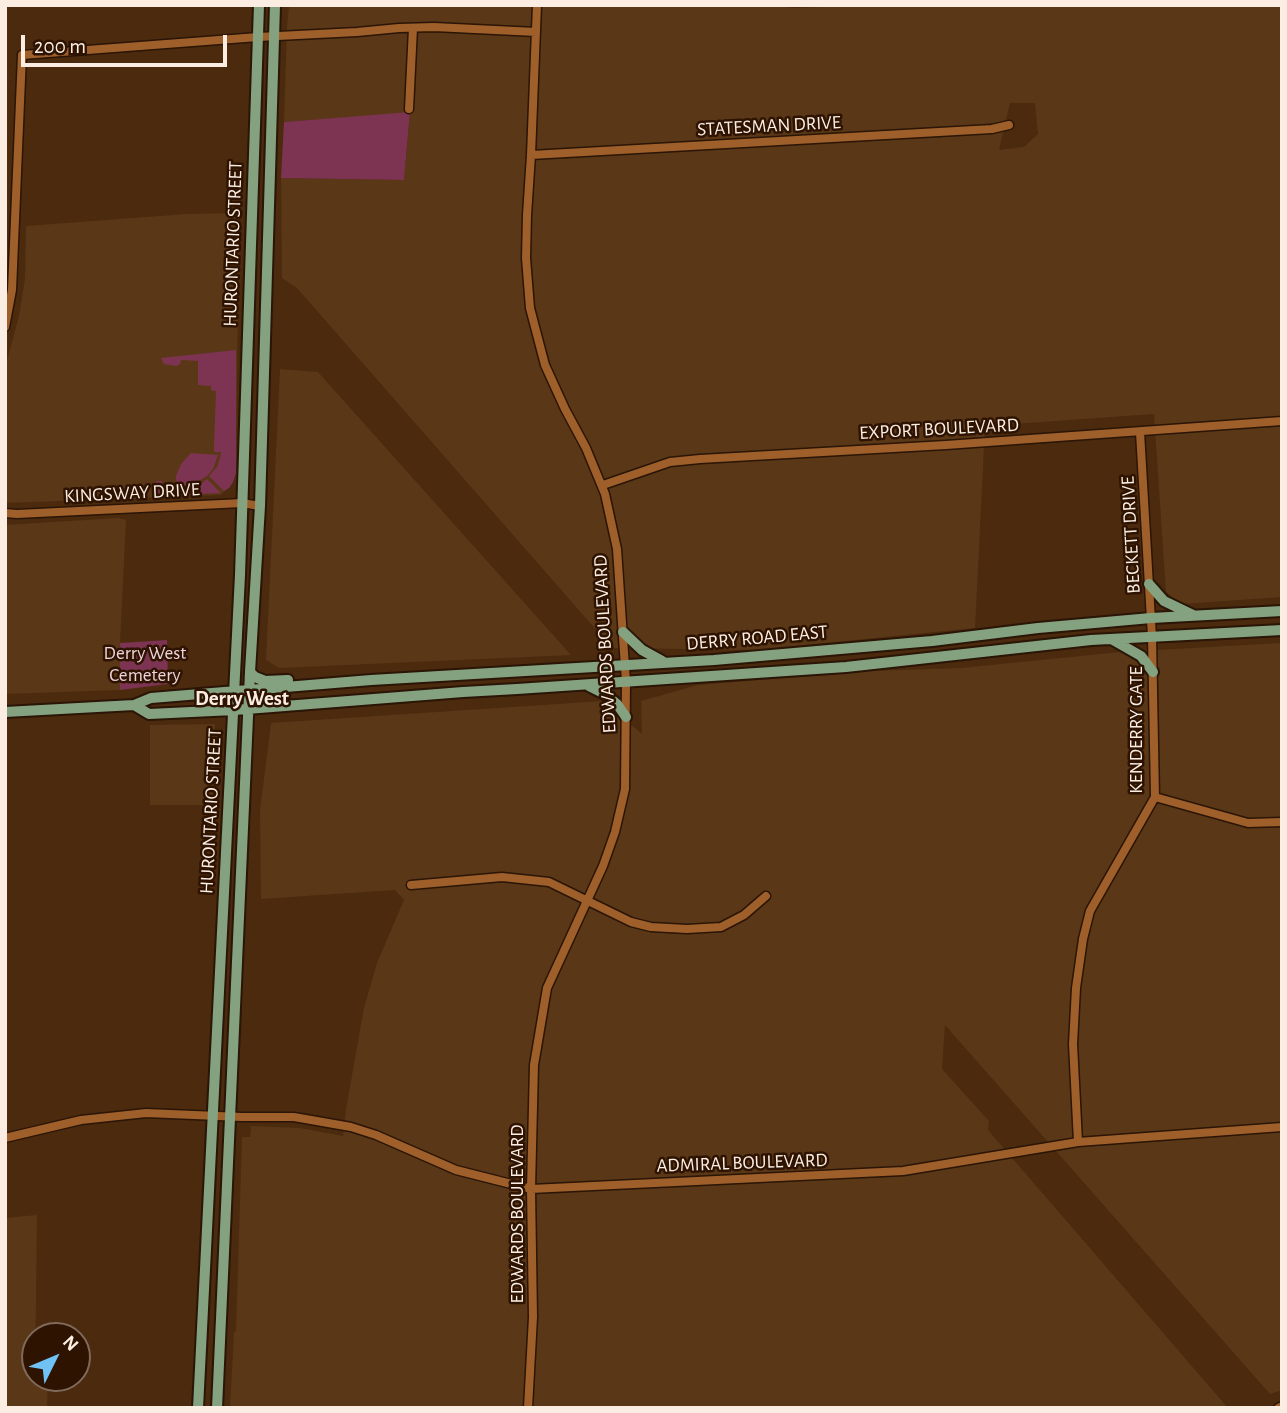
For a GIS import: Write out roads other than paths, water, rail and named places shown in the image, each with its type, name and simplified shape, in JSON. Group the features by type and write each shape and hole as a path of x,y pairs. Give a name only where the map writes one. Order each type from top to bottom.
{"main road":[{"name":"HURONTARIO STREET","path":"198,1408 240,575 259,5"},
{"name":"HURONTARIO STREET","path":"217,1408 260,506 275,5"},
{"path":"1149,584 1164,601 1196,616"},
{"name":"DERRY ROAD EAST","path":"134,705 150,698 713,660 1151,618 1282,611"},
{"path":"1057,627 1060,643"},
{"name":"DERRY ROAD EAST","path":"134,705 149,714 234,710 846,667 1111,639 1282,630"},
{"path":"623,632 642,650 664,663"},
{"path":"1003,632 1005,649"},
{"path":"1111,639 1141,656 1153,671"},
{"path":"757,656 757,672"},
{"path":"713,660 715,675"},
{"path":"250,672 265,681 288,680 315,685"},
{"path":"583,684 605,694 617,704 626,717"},
{"path":"5,712 134,705"}],"street":[{"name":"EDWARDS BOULEVARD","path":"528,1408 533,1317 532,1077 547,988 588,901 615,832 625,789 626,717 626,664 617,549 603,485 551,380 532,321 526,258 537,5"},
{"path":"5,327 12,290 22,55 413,27 536,32"},
{"path":"409,109 413,27"},
{"name":"STATESMAN DRIVE","path":"531,155 992,129 1009,125"},
{"name":"EXPORT BOULEVARD","path":"603,485 670,462 700,459 1282,421"},
{"name":"BECKETT DRIVE","path":"1140,432 1152,637"},
{"name":"KINGSWAY DRIVE","path":"5,513 242,503 260,506"},
{"name":"KENDERRY GATE","path":"1079,1142 1073,1044 1076,988 1083,939 1090,912 1155,797 1152,637"},
{"path":"1155,797 1248,824 1282,822"},
{"path":"411,885 502,877 549,882 631,922 651,928 722,927 744,915 766,896"},
{"name":"ADMIRAL BOULEVARD","path":"5,1138 81,1120 146,1113 242,1118 294,1117 351,1127 456,1170 531,1189 902,1171 1079,1142 1282,1127"}],"district":[{"name":"Derry West","path":"242,699"}],"park label":[{"name":"Derry West Cemetery","path":"145,664"}]}
